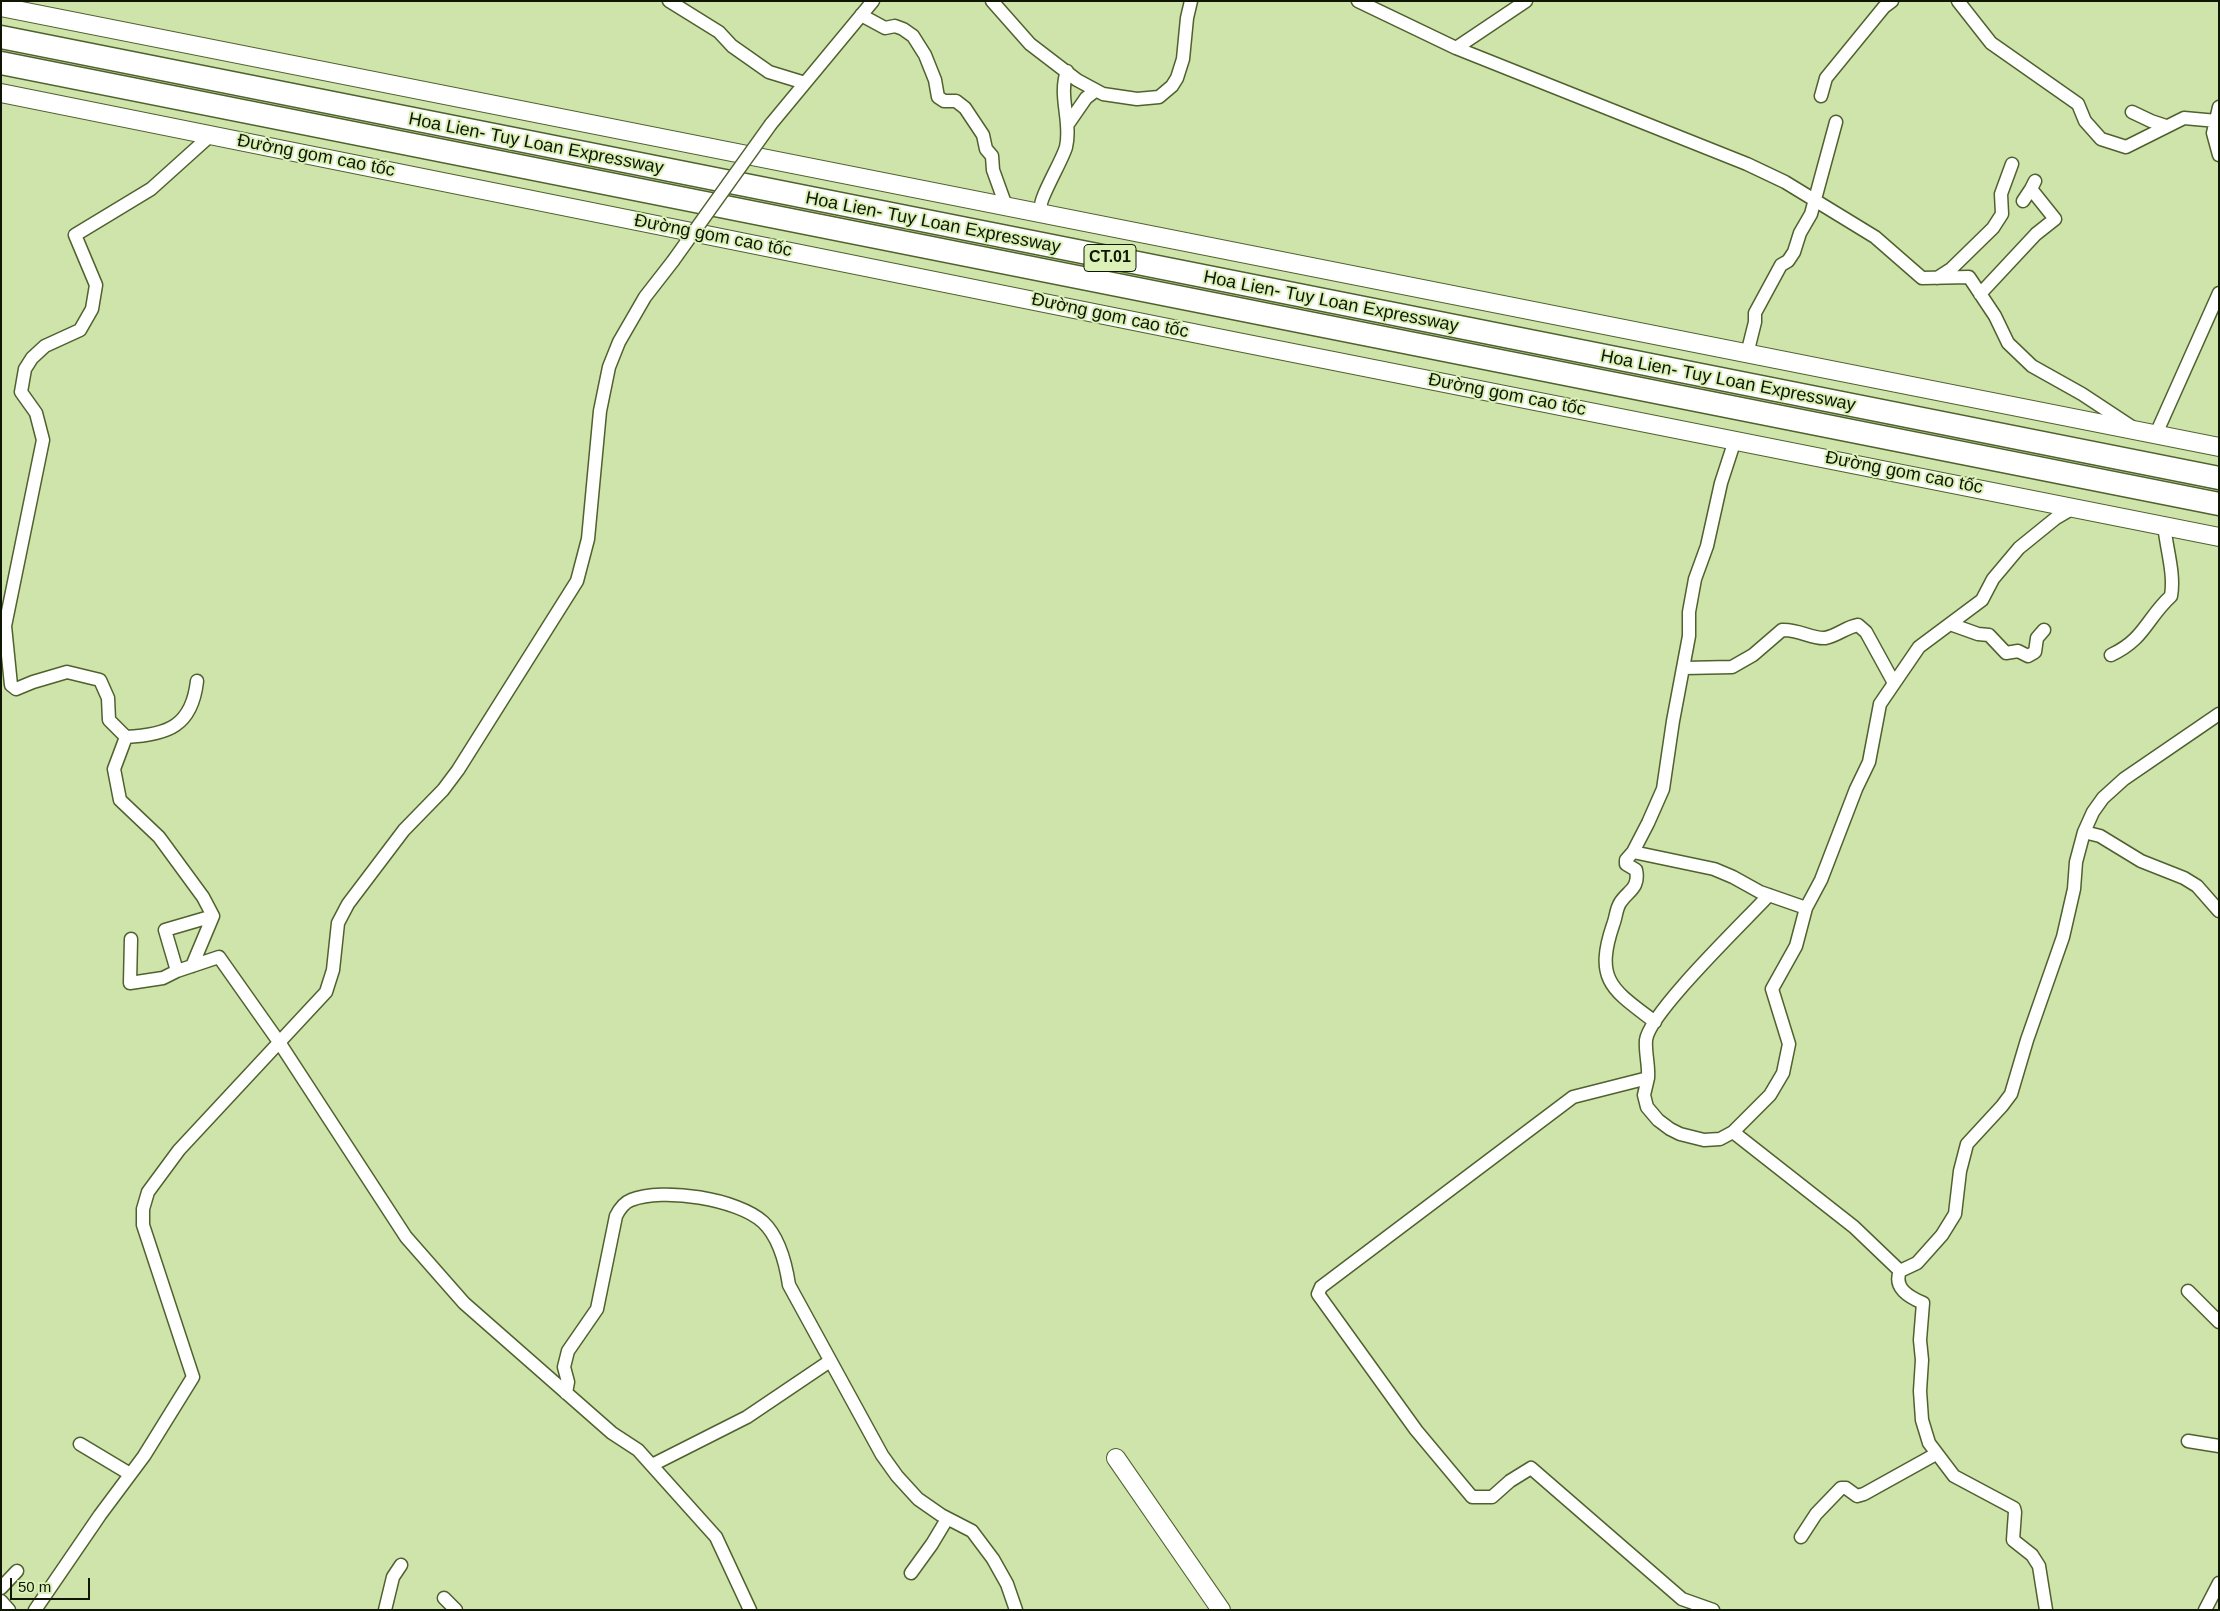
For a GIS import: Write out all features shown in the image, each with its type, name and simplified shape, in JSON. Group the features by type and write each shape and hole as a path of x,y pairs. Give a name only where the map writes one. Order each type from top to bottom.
{"highway":[{"name":"Hoa Lien- Tuy Loan Expressway","path":"1,37 2219,478"},
{"name":"Hoa Lien- Tuy Loan Expressway","path":"1,63 2218,508"}],"main road":[{"path":"1,7 1746,354 2219,446"},
{"name":"Đường gom cao tốc","path":"1,93 1238,342 2219,536"},
{"path":"1116,1458 1221,1610"}],"street":[{"path":"669,1 719,32 732,46 769,72 806,83"},
{"path":"35,1610 144,1456 193,1377 144,1225 143,1210 148,1192 179,1150 326,992 333,970 338,924 348,904 404,830 453,777 555,619 577,581 588,539 600,411 609,367 619,342 645,297 771,124 873,1"},
{"path":"992,1 1030,44 1095,91 1119,97 1148,98 1159,96 1172,86 1183,59 1186,18 1191,1"},
{"path":"1358,1 1456,48 1747,164 1785,182 1875,237 1922,278 1968,278 1995,316 2008,343 2032,366 2082,394 2136,430"},
{"path":"1456,48 1526,1"},
{"path":"1821,96 1826,78 1884,7 1892,1"},
{"path":"1958,1 1991,43 2078,104 2085,121 2102,139 2126,147 2184,118 2217,121"},
{"path":"861,15 884,28 894,26 903,29 913,36 925,55 935,80 938,97 944,101 956,101 965,108 983,135 986,149 992,156 993,170 1006,206"},
{"path":"1044,214 1041,207 1041,198 1047,191 1066,149 1068,124 1063,95 1067,71"},
{"path":"1068,124 1086,98 1095,91"},
{"path":"2219,107 2213,133 2219,155"},
{"path":"2132,112 2166,126"},
{"path":"1746,354 1756,322 1755,313 1781,266 1788,261 1794,252 1800,233 1811,214 1827,162 1836,122"},
{"path":"197,681 195,700 187,716 169,729 152,736 126,737 109,720 108,698 100,680 67,672 16,689 11,685 5,626 43,440 36,413 21,392 25,369 32,358 45,346 80,330 92,309 96,285 75,235 151,189 211,135"},
{"path":"1935,279 1952,269 1993,228 2002,214 2001,194 2012,164"},
{"path":"1980,294 2036,234 2055,219 2033,185 2023,201"},
{"path":"2156,434 2219,293"},
{"path":"1655,1022 1615,990 1609,982 1605,965 1608,936 1620,902 1630,893 1637,880 1636,870 1626,862 1633,852 1663,789 1673,722 1684,668 1695,580 1707,546 1721,483 1735,440"},
{"path":"1769,895 1680,989 1655,1022 1646,1039 1649,1066 1644,1095 1647,1106 1658,1120 1680,1134 1704,1140 1720,1139 1733,1132 1770,1095 1783,1073 1788,1044 1772,989 1796,946 1806,908 1821,880 1856,789 1869,762 1880,704 1916,650 1982,600 1993,580 2019,548 2056,518 2075,507"},
{"path":"2111,655 2136,640 2171,596 2172,566 2167,553 2164,524"},
{"path":"1950,624 1978,634 1989,635 2006,653 2018,651 2028,656 2035,652 2037,638 2044,630"},
{"path":"1684,668 1732,667 1753,655 1782,630 1799,630 1815,637 1825,638 1858,625 1866,632 1894,683"},
{"path":"2046,1610 2039,1566 2032,1555 2013,1540 2016,1512 2014,1508 1954,1476 1929,1444 1922,1420 1920,1392 1922,1360 1920,1340 1923,1303 1905,1293 1898,1285 1897,1278 1900,1271 1917,1263 1942,1235 1956,1214 1960,1171 1967,1144 2011,1094 2027,1040 2063,937 2074,889 2076,862 2084,832 2093,812 2103,798 2124,779 2219,714"},
{"path":"126,737 114,769 120,800 159,837 203,897 213,916"},
{"path":"2084,832 2100,836 2141,861 2184,878 2197,886 2219,911"},
{"path":"1633,852 1714,869 1769,895 1806,908"},
{"path":"192,966 213,916"},
{"path":"177,971 165,930 213,916"},
{"path":"131,939 130,983 163,978 177,971 218,957 279,1042 406,1237 464,1303 612,1433 638,1450 652,1465 716,1537 750,1610"},
{"path":"1648,1078 1573,1097 1322,1287 1318,1294 1416,1430 1472,1497 1492,1497 1510,1481 1531,1468 1682,1599 1713,1610"},
{"path":"1733,1132 1854,1227 1900,1271"},
{"path":"566,1393 568,1382 564,1366 568,1351 597,1309 616,1216 621,1207 631,1200 654,1195 690,1196 743,1208 764,1223 777,1244 786,1267 789,1286 882,1455 897,1476 918,1499 947,1518 972,1531 993,1559 1007,1584 1016,1610"},
{"path":"2188,1291 2219,1322"},
{"path":"652,1465 746,1417 830,1361"},
{"path":"2188,1441 2219,1446"},
{"path":"80,1444 130,1474"},
{"path":"1801,1537 1816,1514 1841,1488 1846,1488 1857,1496 1864,1494 1936,1454"},
{"path":"912,1573 947,1518"},
{"path":"385,1610 393,1576 401,1564"},
{"path":"1,1588 17,1571"},
{"path":"2205,1610 2215,1599 2219,1583"},
{"path":"46,1593 48,1610"},
{"path":"444,1598 456,1610"},
{"path":"1,1601 9,1610"}]}
